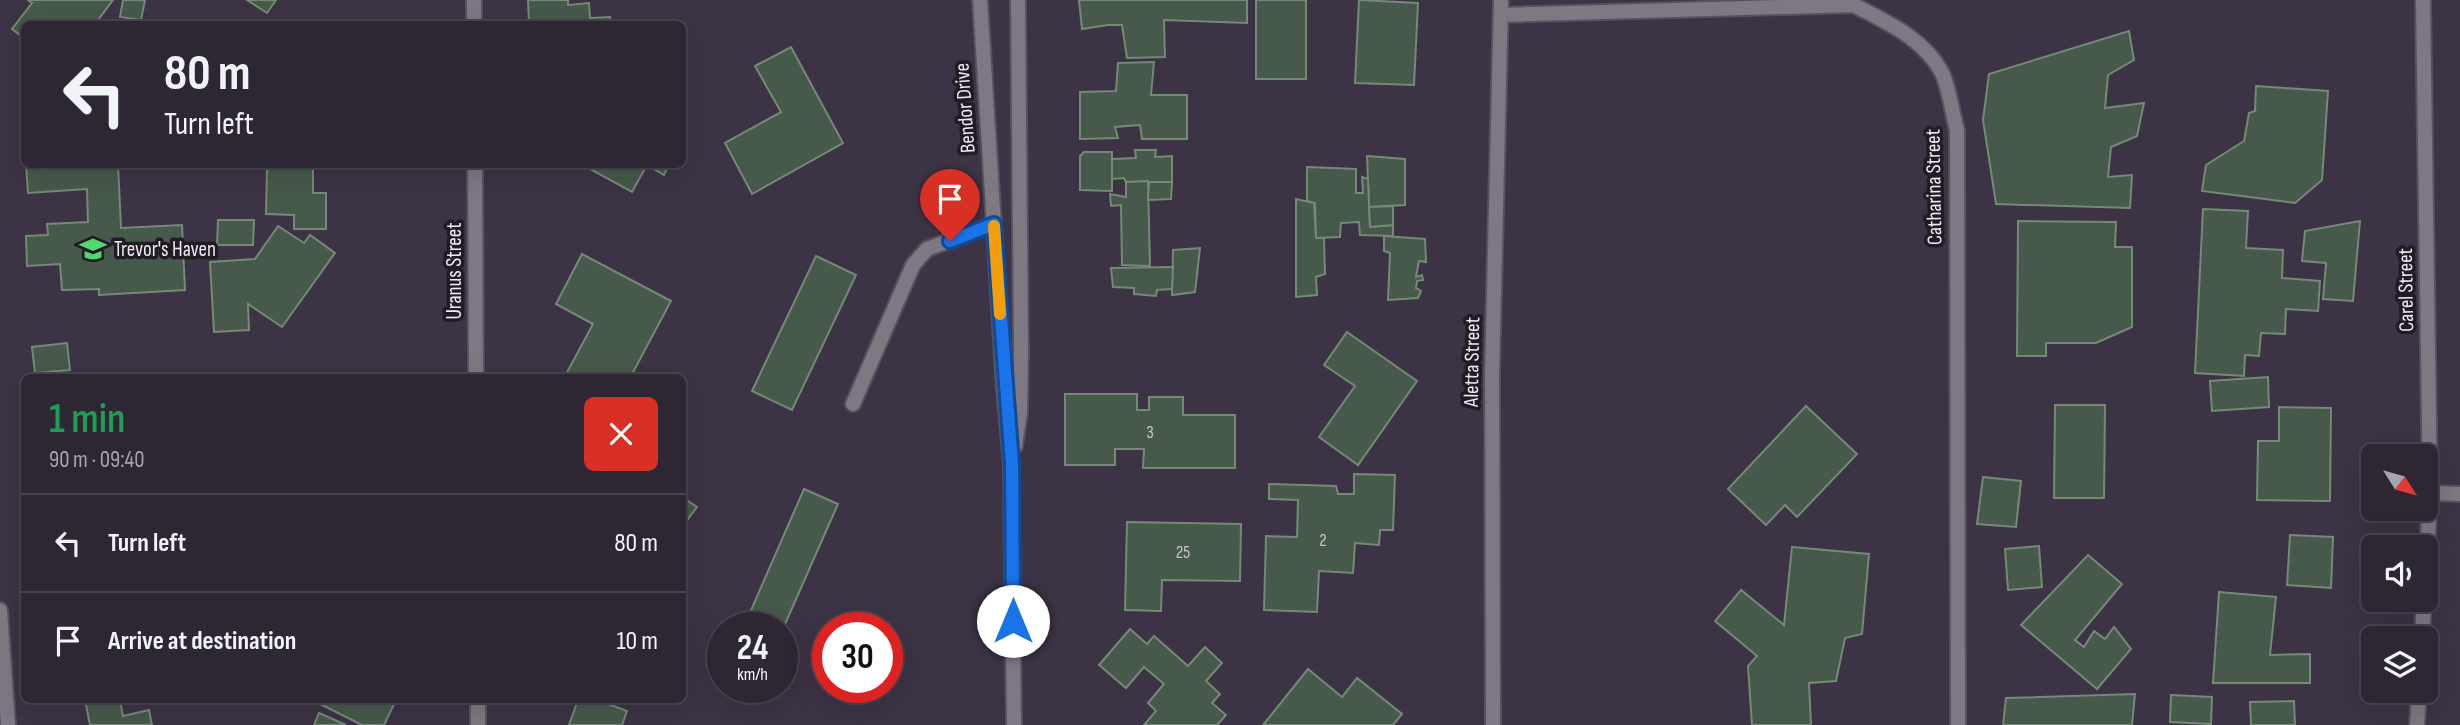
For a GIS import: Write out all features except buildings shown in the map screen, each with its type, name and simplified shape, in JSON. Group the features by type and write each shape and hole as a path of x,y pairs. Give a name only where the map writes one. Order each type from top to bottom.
{"street":[{"path":"474,0 474,21"},
{"name":"Bendor Drive","path":"980,0 1012,464 1014,725"},
{"name":"Bendor Drive","path":"1012,464 1020,413 1021,351 1018,0"},
{"name":"Carel Street","path":"2423,0 2429,444"},
{"name":"Catharina Street","path":"1501,7 1854,5 1900,29 1923,48 1942,71 1956,130 1958,725"},
{"name":"Aletta Street","path":"1493,725 1492,374 1501,7"},
{"name":"Uranus Street","path":"475,168 476,374"},
{"path":"853,404 913,265 927,249 994,224"},
{"path":"2438,493 2460,494"},
{"path":"0,610 8,725"},
{"path":"478,703 478,725"},
{"path":"2417,725 2418,703"}],"slow traffic":[{"path":"994,226 1000,314"}],"place":[{"name":"Trevor's Haven","path":"93,249"}],"route":[{"path":"950,241 994,224 1004,388 1012,464 1013,621"}]}
